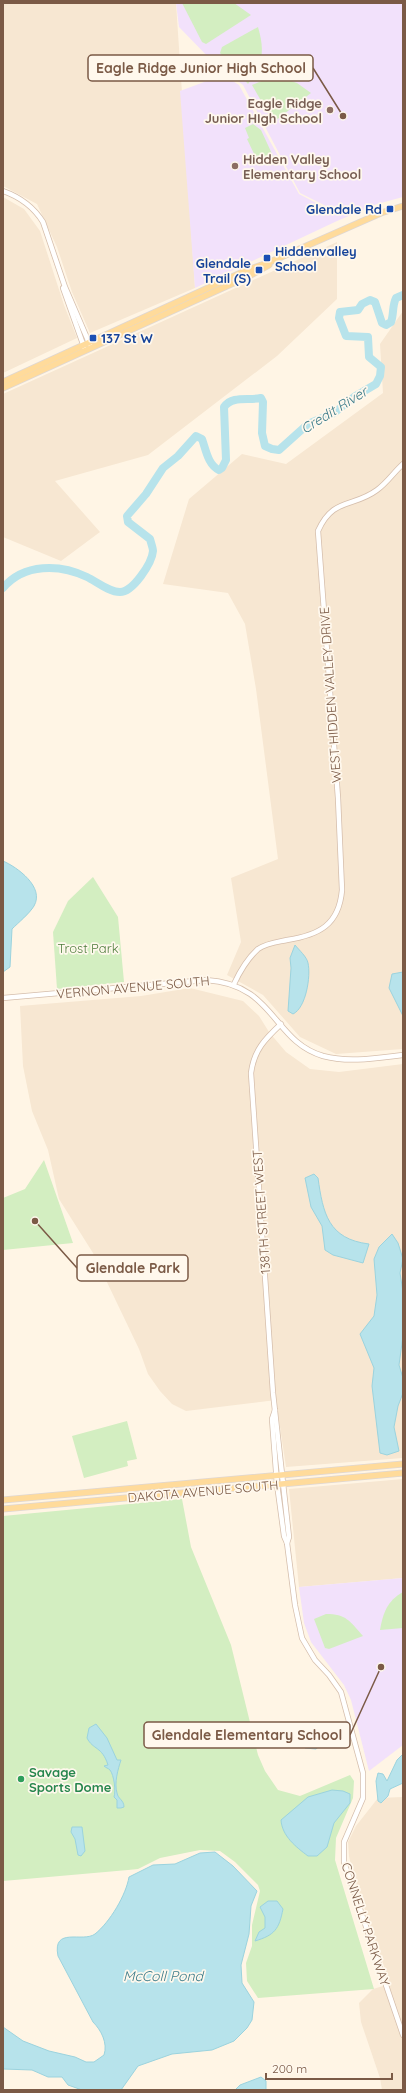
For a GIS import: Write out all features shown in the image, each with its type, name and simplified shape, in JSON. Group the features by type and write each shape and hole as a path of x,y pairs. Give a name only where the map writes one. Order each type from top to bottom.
{"main road":[{"path":"3,382 251,275 269,266 270,262 376,215 403,206"},
{"path":"3,388 87,346"},
{"name":"DAKOTA AVENUE SOUTH","path":"3,1500 403,1464"},
{"name":"DAKOTA AVENUE SOUTH","path":"3,1509 403,1473"}],"street":[{"path":"3,191 18,197 37,213 47,230 65,287 87,346"},
{"name":"WEST HIDDEN VALLEY DRIVE","path":"234,984 244,963 259,949 272,943 308,937 324,928 336,916 341,903 342,883 338,798 318,531 323,520 334,509 363,498 383,485 403,464"},
{"name":"VERNON AVENUE SOUTH","path":"3,998 206,980 234,984 252,994 265,1005 300,1044 322,1056 349,1060 403,1055"},
{"name":"138TH STREET WEST","path":"275,1410 251,1073 255,1055 261,1043 281,1024"},
{"name":"CONNELLY PARKWAY","path":"275,1410 284,1475 289,1537 287,1543"},
{"name":"CONNELLY PARKWAY","path":"275,1410 272,1420 277,1484 284,1536 287,1543 296,1613 302,1638 315,1660 341,1692 360,1758 364,1782 363,1798 344,1842 344,1862 403,2035"}],"shaded area":[{"path":"3,3 176,3 195,288 90,333 72,292 57,247 37,204 3,186"},
{"name":"Eagle Ridge Junior HIgh School","path":"176,3 403,3 403,197 377,204 337,221 195,288 180,91 223,75 239,85 299,194 324,207 334,216 326,206 300,193 243,85 215,64 179,27"},
{"path":"3,197 24,209 40,231 64,305 77,338 3,373"},
{"path":"337,242 337,299 277,356 148,455 55,481 100,532 61,561 3,537 3,394"},
{"path":"403,311 403,1049 336,1054 300,1037 263,995 227,975 241,942 231,878 278,859 256,689 245,624 228,593 163,584 189,499 242,454 286,464 383,393 380,344"},
{"path":"190,988 243,1001 259,1016 269,1032 286,1052 310,1069 339,1072 403,1064 403,1458 286,1467 276,1400 186,1411 172,1404 160,1391 148,1374 139,1349 93,1253 59,1199 48,1150 32,1111 23,1066 20,1006 141,996"},
{"path":"403,1479 403,1578 299,1587 289,1489"},
{"path":"403,1578 403,1745 369,1771 351,1700 344,1685 311,1642 304,1623 299,1587"},
{"path":"403,1797 403,2090 382,2090 380,2078 361,2022 359,2003 373,1989 390,1984 353,1874 348,1842 356,1826 378,1798"}],"green space":[{"path":"182,3 234,3 251,15 206,44 202,42"},
{"path":"258,27 262,43 260,64 248,84 220,53 222,47"},
{"path":"282,78 297,83 311,93 275,121 272,120 252,85 266,79"},
{"path":"253,124 261,130 273,156 263,161 260,156 256,158 247,139 249,138 245,128"},
{"name":"Trost Park","path":"93,877 118,917 124,982 57,989 53,932 68,901"},
{"path":"44,1160 73,1243 3,1250 3,1198 25,1189"},
{"path":"127,1421 137,1459 127,1461 128,1466 84,1478 72,1436"},
{"path":"182,1499 191,1547 231,1645 258,1755 265,1771 278,1790 300,1796 350,1775 354,1781 353,1798 336,1838 335,1860 374,1989 258,1998 247,1981 246,1963 252,1946 252,1925 260,1891 258,1885 235,1862 220,1851 200,1850 160,1858 138,1869 3,1881 3,1516"},
{"path":"403,1592 403,1628 380,1630 389,1603"},
{"path":"326,1614 338,1615 347,1619 363,1636 329,1649 325,1648 314,1619"}],"water":[{"path":"3,861 22,873 28,879 36,892 36,899 32,909 12,929 10,967 3,972"},
{"path":"295,945 305,956 309,969 309,976 304,999 298,1011 293,1014 288,1011 291,968 290,958"},
{"path":"403,972 403,1016 389,988 392,974"},
{"path":"314,1174 318,1178 322,1202 326,1213 336,1230 355,1241 369,1244 363,1263 333,1255 325,1250 322,1226 311,1207 305,1178"},
{"path":"392,1234 398,1243 403,1259 400,1273 403,1292 403,1336 399,1365 403,1378 403,1393 398,1406 394,1427 399,1451 387,1455 380,1453 372,1386 374,1368 360,1334 374,1316 377,1295 374,1259 379,1247"},
{"path":"96,1724 107,1738 117,1760 121,1760 116,1781 116,1789 124,1805 124,1807 121,1808 117,1808 117,1800 114,1797 115,1787 113,1775 110,1770 104,1766 108,1765 106,1759 100,1751 89,1742 87,1738 89,1728"},
{"path":"313,1733 321,1736 322,1744 316,1749 305,1748 301,1739 303,1736"},
{"path":"403,1754 403,1783 390,1789 388,1796 381,1803 378,1801 376,1781 378,1773 383,1774 387,1781 397,1760"},
{"path":"332,1790 343,1791 350,1794 350,1803 334,1823 327,1847 317,1856 308,1856 290,1841 284,1831 281,1820 308,1797"},
{"path":"72,1827 82,1827 85,1851 81,1856 78,1855 75,1839 71,1832"},
{"name":"McColl Pond","path":"215,1852 233,1866 257,1891 251,1906 249,1934 241,1965 242,1983 254,2002 252,2020 247,2028 234,2041 212,2050 172,2054 138,2066 121,2090 82,2090 68,2085 62,2077 48,2077 32,2070 3,2069 3,2027 23,2041 49,2051 75,2057 86,2062 94,2062 104,2055 105,2046 101,2033 93,2022 58,1956 57,1947 60,1941 64,1938 70,1937 90,1936 101,1929 121,1900 129,1877 153,1865 175,1864 200,1853"},
{"path":"268,1901 277,1901 283,1909 280,1922 272,1934 255,1941 259,1932 265,1928 265,1917 260,1907"},
{"path":"261,2077 266,2081 266,2090 235,2090 240,2085"}],"waterway":[{"name":"Credit River","path":"3,588 21,574 32,570 54,568 87,577 107,589 116,592 125,591 136,582 146,569 153,551 150,539 128,522 127,516 146,494 163,468 178,456 196,436 202,439 212,465 219,470 222,468 226,460 224,407 232,401 261,398 263,402 262,433 265,446 279,450 308,424 334,413 354,397 376,384 380,376 381,367 369,357 368,337 346,336 339,318 340,312 358,310 362,304 370,300 375,302 382,323 386,325 391,322 396,298 403,295"}],"place":[{"name":"Eagle Ridge Junior HIgh School","path":"330,110"},
{"name":"Eagle Ridge Junior High School","path":"343,116"},
{"name":"Hidden Valley Elementary School","path":"235,166"},
{"name":"Glendale Rd","path":"390,209"},
{"name":"Hiddenvalley School","path":"267,258"},
{"name":"Glendale Trail (S)","path":"259,270"},
{"name":"137 St W","path":"93,338"},
{"name":"Glendale Park","path":"35,1221"},
{"name":"Glendale Elementary School","path":"381,1667"},
{"name":"Savage Sports Dome","path":"21,1779"}]}
